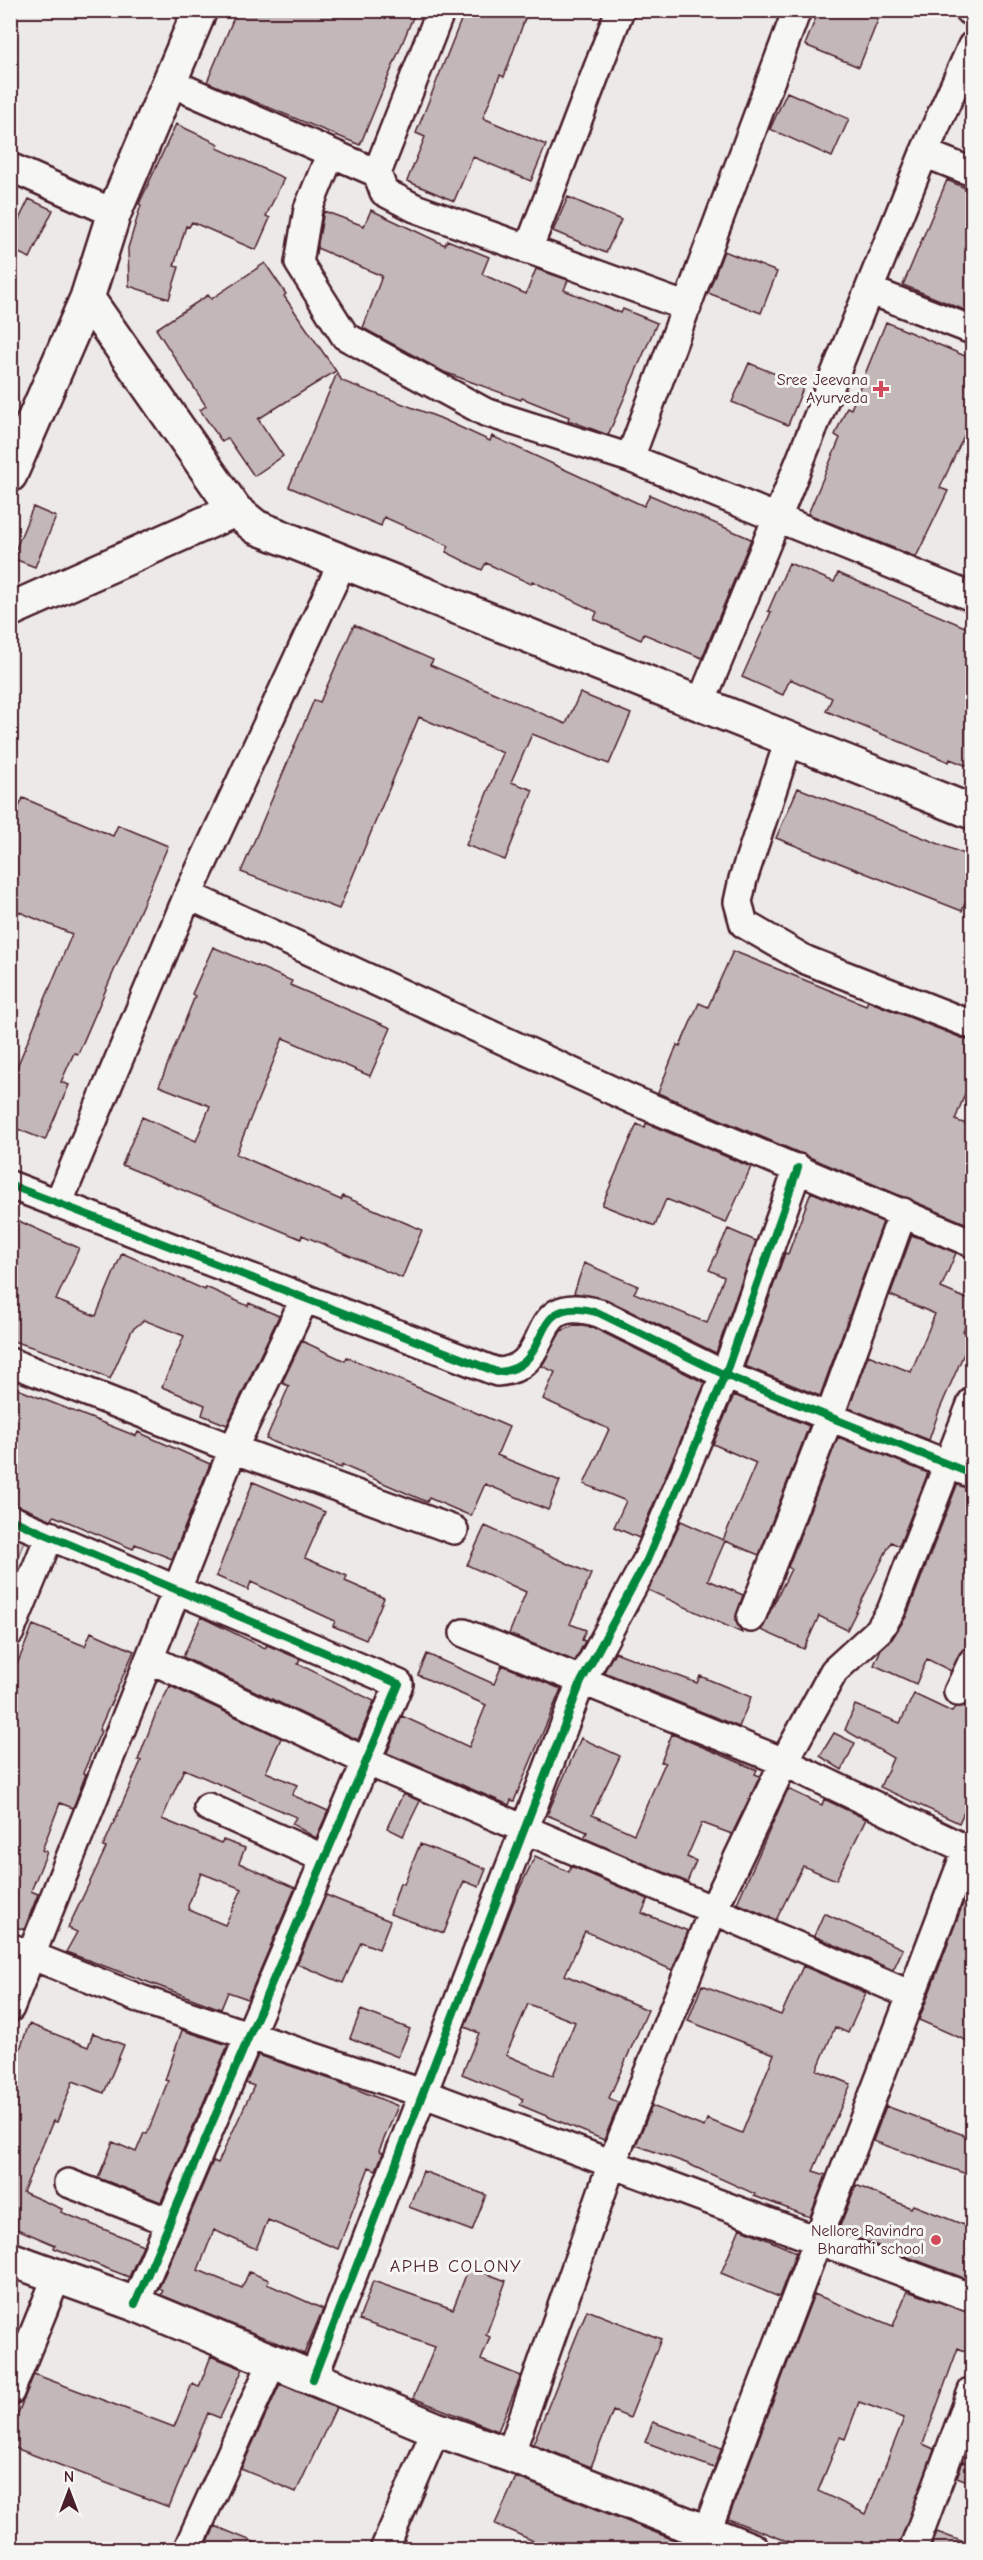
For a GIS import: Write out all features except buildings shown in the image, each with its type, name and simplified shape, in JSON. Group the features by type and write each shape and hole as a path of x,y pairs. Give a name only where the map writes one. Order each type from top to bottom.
{"street":[{"path":"10,475 87,298 114,213 200,10"},
{"path":"441,10 378,173 384,192 415,208 687,307"},
{"path":"528,249 620,10"},
{"path":"630,458 797,10"},
{"path":"968,10 972,12"},
{"path":"700,705 924,153 972,46"},
{"path":"169,82 378,173"},
{"path":"330,153 308,209 299,263 345,336 485,412 630,458 972,597"},
{"path":"924,153 972,172"},
{"path":"10,166 114,213"},
{"path":"869,290 972,330"},
{"path":"87,298 235,510 256,527 972,812"},
{"path":"10,610 235,510"},
{"path":"58,1204 188,895 343,561"},
{"path":"789,740 743,879 738,902 744,924 806,960 972,1025"},
{"path":"188,895 633,1100 972,1243"},
{"path":"313,2379 581,1682 646,1560 725,1375 798,1168"},
{"path":"10,1185 497,1372 513,1371 525,1363 550,1319 563,1309 579,1307 599,1313 725,1375 829,1418 948,1462 972,1474"},
{"path":"751,1617 829,1418 903,1212"},
{"path":"10,2008 21,1952 150,1659 233,1449 305,1298"},
{"path":"10,1362 233,1449 454,1530"},
{"path":"510,2455 612,2163 713,1910 784,1762 834,1671 879,1630 891,1611 972,1402"},
{"path":"10,1519 399,1683 135,2304"},
{"path":"10,1632 50,1535"},
{"path":"464,1633 784,1762 970,1850 816,2240 706,2533"},
{"path":"150,1659 366,1761 911,1995"},
{"path":"958,1692 972,1662"},
{"path":"208,1808 325,1859"},
{"path":"21,1952 143,2000 422,2093 972,2298"},
{"path":"68,2183 170,2222"},
{"path":"10,2259 135,2304 272,2363 436,2429 510,2455 752,2550"},
{"path":"10,2392 57,2276"},
{"path":"187,2550 272,2363"},
{"path":"913,2550 972,2391"},
{"path":"384,2550 436,2429"}],"shaded area":[{"path":"11,1529 26,1535 11,1577"}],"cycle path":[{"path":"313,2379 581,1682 647,1560 725,1375 798,1168"},
{"path":"10,1185 497,1372 516,1368 528,1358 549,1321 559,1312 575,1309 599,1313 725,1375 972,1474"},
{"path":"10,1519 399,1684 135,2304"}],"place":[{"name":"Sree Jeevana Ayurveda","path":"881,389"},
{"name":"Nellore Ravindra Bharathi school","path":"936,2240"}],"district":[{"name":"APHB COLONY","path":"456,2266"}]}
